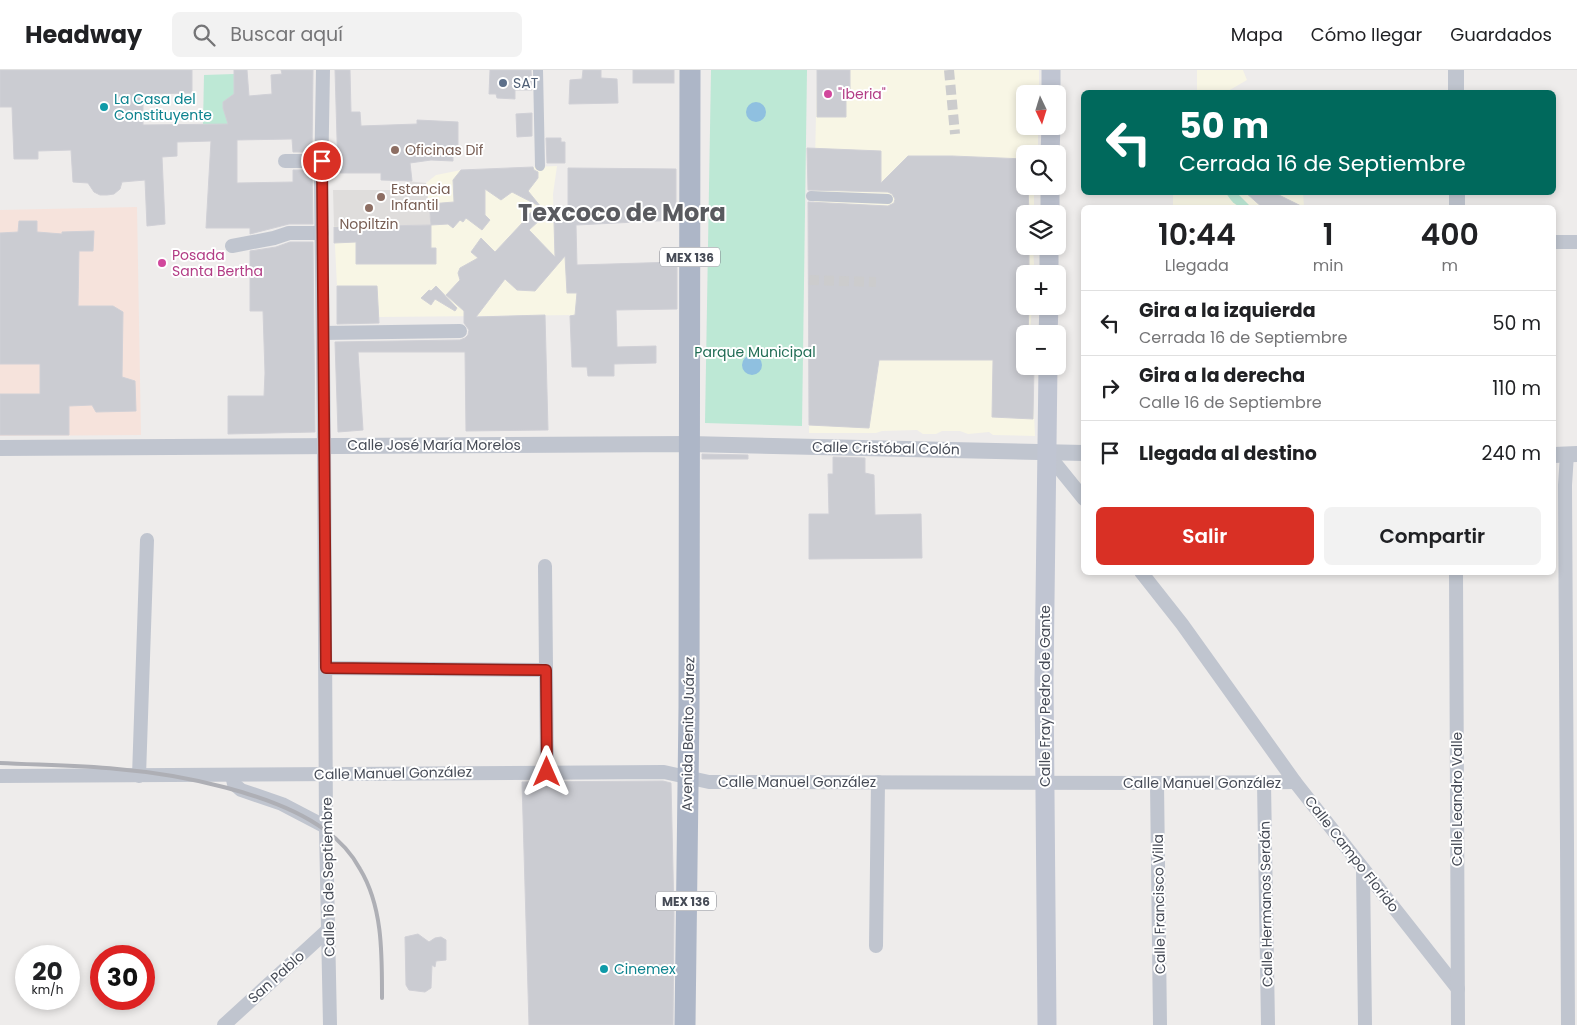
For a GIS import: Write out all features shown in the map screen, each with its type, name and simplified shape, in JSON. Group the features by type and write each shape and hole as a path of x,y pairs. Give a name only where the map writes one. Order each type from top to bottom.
{"main road":[{"name":"MEX 136","path":"689,444 690,70"},
{"path":"1051,70 1051,85"},
{"name":"Calle Fray Pedro de Gante","path":"1047,1025 1044,680 1048,375"},
{"name":"Avenida Benito Juárez","path":"685,1025 690,707 689,444"}],"street":[{"name":"Calle 16 de Septiembre","path":"322,70 326,827 330,1025"},
{"path":"538,70 540,166"},
{"path":"1456,70 1456,90"},
{"path":"285,161 322,161"},
{"path":"811,196 888,199"},
{"path":"232,246 290,233 322,233"},
{"path":"1556,242 1577,242"},
{"path":"323,333 460,331"},
{"name":"Calle José María Morelos","path":"0,448 689,444"},
{"name":"Calle Cristóbal Colón","path":"689,444 1081,453"},
{"path":"1046,452 1081,496"},
{"path":"1566,454 1568,1025"},
{"path":"139,776 147,540"},
{"path":"545,566 547,772"},
{"name":"Calle Campo Florido","path":"1143,575 1182,624 1295,782 1458,989"},
{"name":"Calle Leandro Valle","path":"1456,575 1458,1025"},
{"path":"326,668 546,670"},
{"name":"Calle Manuel González","path":"0,776 664,772 709,782 1295,782"},
{"path":"232,775 234,784 241,790 282,804 326,827"},
{"path":"876,946 878,782"},
{"name":"Calle Francisco Villa","path":"1158,783 1160,1025"},
{"name":"Calle Hermanos Serdán","path":"1264,783 1268,1025"},
{"path":"1363,868 1365,1025"},
{"name":"San Pablo","path":"224,1025 329,929"}],"shaded area":[{"path":"817,70 1039,70 1039,85 1016,85 1016,135 1038,135 1038,145 1016,145 1016,195 1034,195 1034,205 1016,205 1016,255 1034,255 1034,264 1016,265 1016,315 1031,315 1031,325 1016,325 1016,375 1032,375 1035,436 993,435 989,432 968,434 960,431 923,434 917,430 882,431 876,433 809,433"},
{"path":"1197,70 1243,70 1247,80 1230,90 1197,90"},
{"path":"557,166 553,194 555,256 577,256 576,315 379,317 377,286 337,286 334,226 430,225 426,183 436,175 461,170"},
{"name":"Estancia Infantil","path":"407,181 426,183 431,225 334,226 333,190 405,190"},
{"path":"1173,195 1303,195 1304,205 1173,205"},
{"path":"137,207 141,435 0,436 0,210"}],"green space":[{"name":"Parque Municipal","path":"711,70 807,70 802,426 705,423"},
{"path":"234,74 236,124 203,124 204,75"},
{"path":"1227,195 1239,195 1249,205 1236,205"}],"water":[{"path":"756,102 763,105 766,112 763,119 756,122 749,119 746,112 749,105"},
{"path":"752,355 759,358 762,365 759,372 752,375 745,372 742,365 745,358"}],"building":[{"path":"0,70 192,70 192,93 143,94 143,125 228,124 223,102 234,94 234,70 247,70 249,96 272,94 271,75 282,74 281,70 313,70 312,152 293,152 292,139 237,140 237,183 293,182 293,170 312,170 313,224 289,224 250,234 250,228 206,228 211,141 177,142 177,156 162,157 165,224 147,226 145,180 122,182 120,189 114,194 100,195 94,192 88,183 73,182 71,150 38,151 38,159 14,159 12,107 0,107"},
{"path":"335,70 350,70 351,112 360,112 361,126 417,124 417,120 458,122 458,147 453,147 453,161 431,160 410,163 412,181 381,180 381,173 338,173"},
{"name":"SAT","path":"490,70 531,70 532,90 515,90 515,99 497,98 496,94 489,94"},
{"path":"583,70 601,70 601,78 617,79 618,103 569,104 570,80 582,79"},
{"path":"633,70 674,70 674,83 633,83"},
{"name":"\"Iberia\"","path":"817,70 850,70 850,90 846,90 846,117 817,117"},
{"path":"532,113 532,136 517,137 516,114"},
{"path":"546,138 561,138 561,142 565,142 565,163 547,163"},
{"path":"807,148 881,151 881,183 908,156 1016,159 1016,195 1028,195 1029,205 1016,205 1016,255 1029,255 1029,265 1016,265 1016,315 1029,315 1028,325 1016,325 1016,375 1034,375 1033,419 992,417 993,360 879,360 869,428 809,425 808,202 888,206 894,203 895,199 888,192 808,190"},
{"path":"533,167 538,172 538,178 528,191 541,207 512,192 501,200 485,189 485,215 490,220 482,230 466,218 463,222 460,220 453,228 448,224 431,225 429,204 454,202 453,180 461,170"},
{"path":"568,168 676,169 676,220 576,225 577,265 677,262 677,309 616,310 617,347 656,346 656,363 614,364 614,376 588,376 587,367 572,367 570,316 575,315 577,293 567,293 565,256 535,291 517,290 505,279 476,317 545,315 548,430 466,431 465,352 358,352 363,430 338,432 335,342 460,340 465,338 469,330 464,323 464,311 446,295 460,280 458,273 460,268 478,258 471,252 481,238 495,252 524,221 522,220 533,211 541,219 529,230 555,257 554,222 568,220"},
{"path":"1248,195 1279,195 1299,205 1260,205"},
{"path":"19,221 37,221 37,232 62,234 62,232 94,231 93,251 79,251 78,306 113,306 123,312 122,377 135,381 136,411 96,412 92,405 69,406 69,435 0,435 0,394 40,394 40,364 0,364 0,233 18,232"},
{"path":"431,225 431,248 436,248 436,264 356,264 356,242 334,243 334,227"},
{"path":"290,242 313,242 315,432 228,434 228,396 264,396 263,311 250,311 250,251 276,247"},
{"path":"337,286 377,286 379,323 337,324"},
{"path":"436,286 457,308 455,311 435,299 431,305 421,298"},
{"path":"702,454 748,455 748,459 702,459"},
{"path":"833,457 865,458 865,473 874,475 875,515 921,514 922,558 809,559 809,514 829,514 828,474 833,474"},
{"path":"663,781 671,783 674,914 673,1025 529,1025 522,782"},
{"path":"418,934 429,942 441,937 446,940 446,960 436,961 435,967 432,965 431,988 425,992 409,990 406,985 405,937"}],"tunnel":[{"path":"949,70 955,134"},
{"path":"809,280 876,282"}],"railway":[{"path":"0,763 102,768 169,775 254,796 304,817 325,830 345,848 357,863 368,884 380,932 382,998"}],"place":[{"name":"SAT","path":"503,83"},
{"name":"\"Iberia\"","path":"828,94"},
{"name":"La Casa del Constituyente","path":"104,107"},
{"name":"Oficinas Dif","path":"395,150"},
{"name":"Estancia Infantil","path":"381,197"},
{"name":"Nopiltzin","path":"369,208"},
{"name":"Posada Santa Bertha","path":"162,263"},
{"name":"Cinemex","path":"604,969"}],"district":[{"name":"Texcoco de Mora","path":"622,212"}],"route":[{"path":"322,161 326,668 546,670 547,772"}]}
